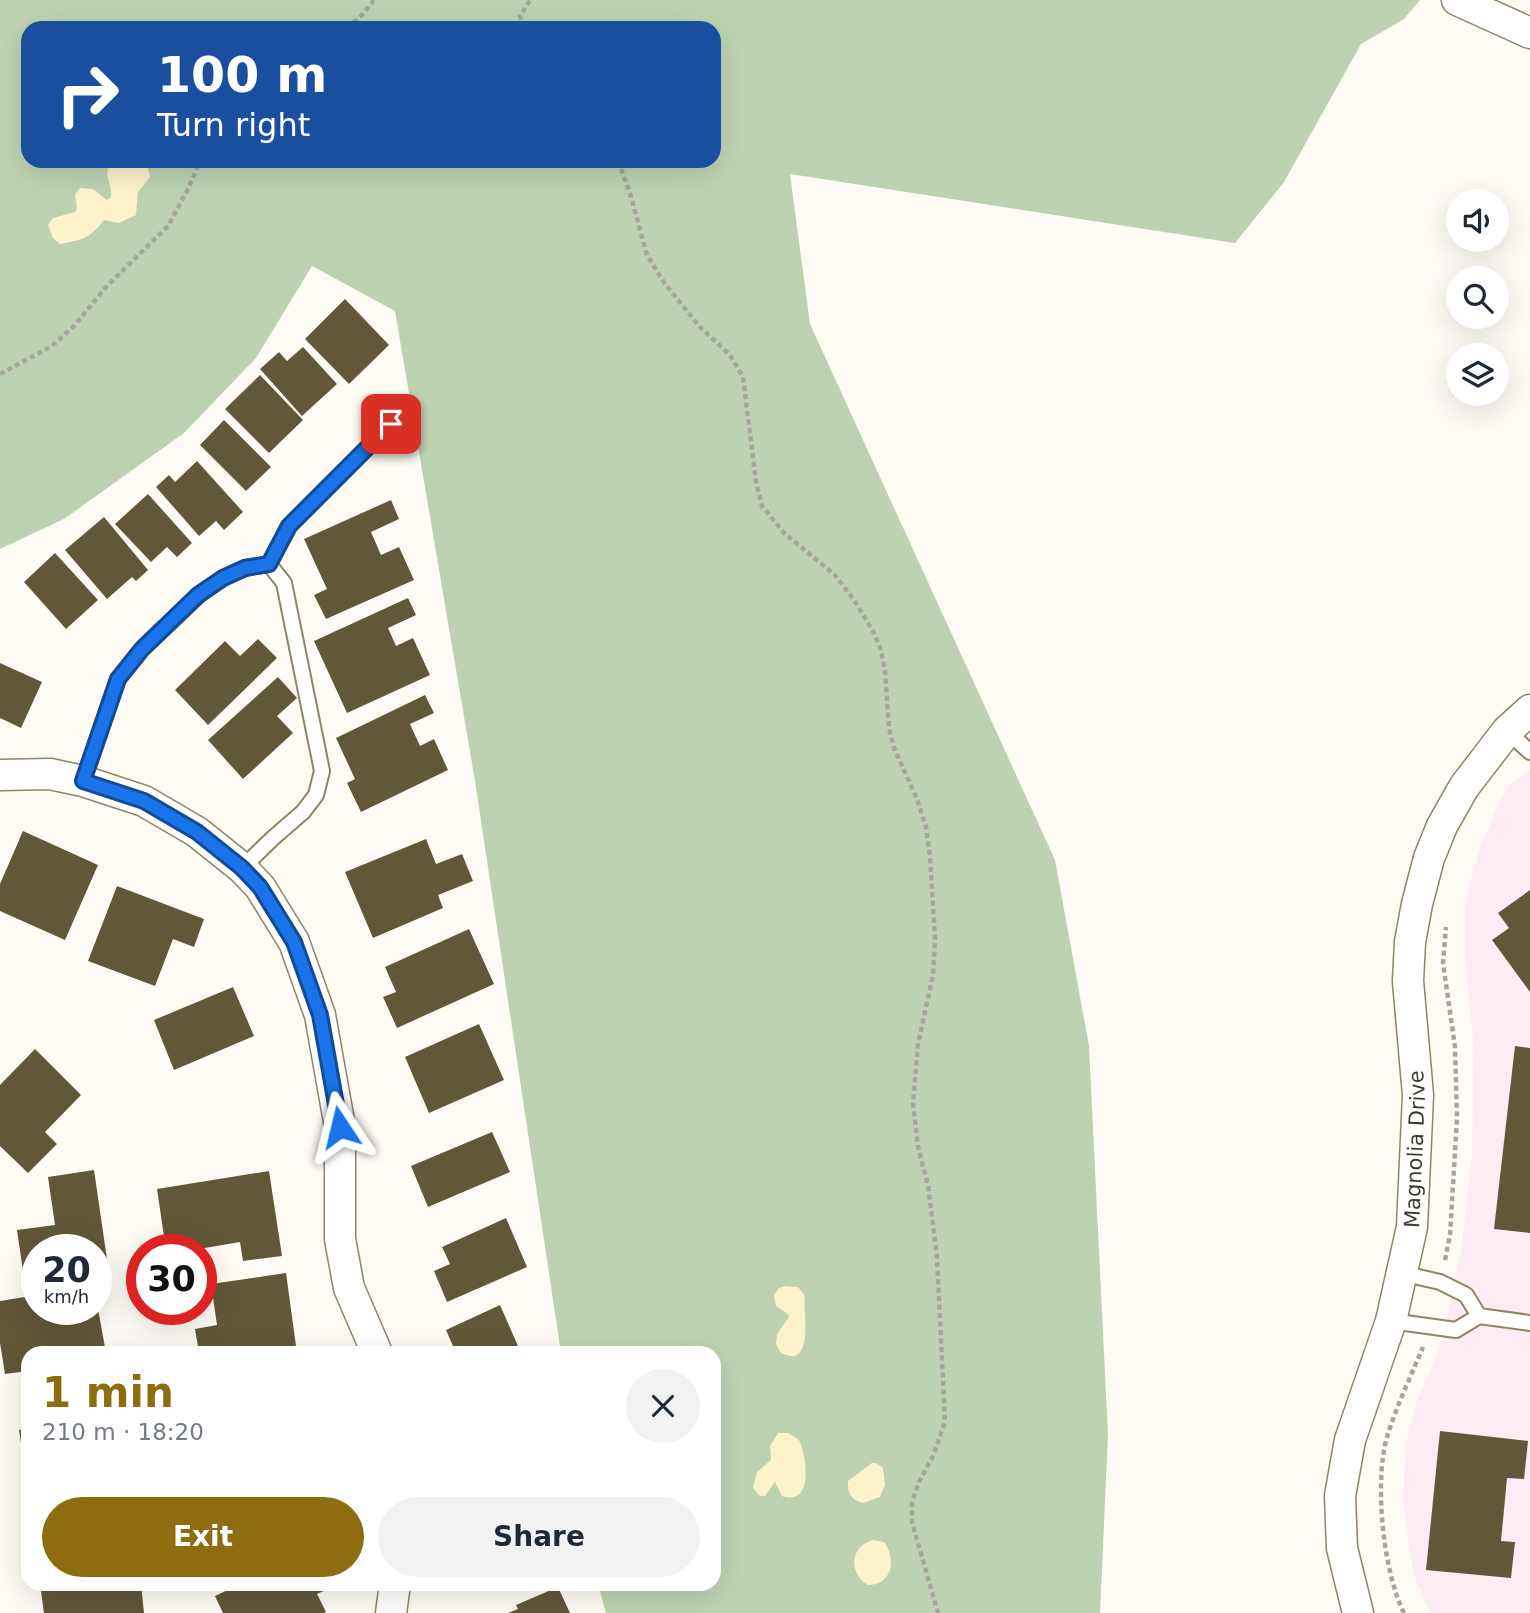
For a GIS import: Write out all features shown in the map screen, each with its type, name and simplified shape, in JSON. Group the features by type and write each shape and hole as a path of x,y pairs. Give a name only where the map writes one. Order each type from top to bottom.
{"street":[{"path":"1457,0 1530,33"},
{"name":"Magnolia Drive","path":"1358,1613 1342,1548 1340,1496 1350,1440 1391,1321 1412,1227 1418,1095 1408,981 1410,942 1417,904 1429,858 1442,826 1464,787 1507,732 1530,710"},
{"path":"0,775 50,774 83,781 144,801 197,832 242,868 260,887 294,942 320,1015 340,1127 340,1239 349,1287 374,1346"},
{"path":"391,1613 394,1591"}],"lane":[{"path":"269,564 289,526 391,424"},
{"path":"83,781 118,679 142,649 198,595 223,578 245,568 269,564"},
{"path":"242,868 303,812 316,795 322,771 284,583 269,564"},
{"path":"1507,732 1530,752"},
{"path":"1401,1273 1440,1282 1466,1294 1479,1316"},
{"path":"1391,1321 1456,1330 1479,1316 1530,1323"}],"path":[{"path":"355,21 374,0"},
{"path":"521,21 520,16 530,0"},
{"path":"0,374 52,345 74,326 107,286 168,226 197,168"},
{"path":"621,168 631,193 647,255 665,284 700,327 730,355 743,377 756,482 762,506 784,533 835,575 855,600 873,631 881,650 885,671 889,728 894,748 917,799 926,827 931,868 934,951 928,1006 918,1044 912,1103 918,1147 928,1185 937,1257 945,1422 912,1502 912,1522 938,1613"}],"shaded area":[{"path":"1530,770 1530,1613 1430,1613 1413,1573 1403,1501 1406,1443 1415,1406 1443,1340 1462,1245 1472,1154 1474,1047 1465,958 1465,903 1480,847 1506,788"}],"green space":[{"path":"0,0 1420,0 1404,19 1361,44 1284,182 1235,243 790,174 810,324 1055,860 1089,1046 1108,1435 1100,1613 606,1613 600,1591 721,1591 721,1346 560,1346 475,781 395,311 312,266 256,358 184,433 64,519 0,549"}],"sand":[{"path":"147,168 150,177 138,192 136,215 119,223 104,220 85,237 60,244 53,238 48,225 53,218 75,212 75,194 80,188 93,189 107,200 111,197 108,170"},
{"path":"798,1287 805,1296 803,1346 799,1353 792,1356 781,1353 776,1344 777,1334 789,1317 776,1306 774,1295 779,1288"},
{"path":"778,1433 788,1433 799,1440 806,1468 804,1487 799,1494 792,1497 782,1496 775,1482 765,1496 760,1496 753,1488 757,1472 771,1460 770,1446"},
{"path":"872,1463 883,1468 885,1485 880,1497 863,1503 851,1495 848,1481"},
{"path":"873,1540 884,1542 891,1563 887,1576 882,1581 868,1585 857,1574 854,1560 860,1548"}],"building":[{"path":"345,299 389,345 349,384 305,339"},
{"path":"303,347 337,384 302,416 260,369 279,352 287,361"},
{"path":"260,375 303,420 269,453 225,409"},
{"path":"224,420 271,467 246,491 200,445"},
{"path":"197,461 243,512 224,530 216,521 199,536 156,487 169,475 175,482"},
{"path":"148,494 192,543 177,557 167,547 151,562 115,524"},
{"path":"391,500 399,519 371,532 381,555 399,547 414,580 326,619 314,595 327,589 304,539"},
{"path":"104,517 148,570 136,581 132,577 107,599 65,550"},
{"path":"55,553 98,600 66,629 24,582"},
{"path":"408,598 416,615 388,628 396,646 413,638 430,675 347,713 314,641"},
{"path":"258,639 277,658 208,725 175,690 225,641 240,656"},
{"path":"0,663 42,682 21,728 0,718"},
{"path":"278,677 297,698 277,716 293,733 243,779 208,740"},
{"path":"425,695 434,713 410,724 420,746 434,739 448,770 361,812 347,783 355,779 336,738"},
{"path":"23,831 98,865 65,940 0,911 0,884"},
{"path":"426,839 436,864 462,854 473,881 438,895 443,908 373,938 345,872"},
{"path":"117,886 204,919 194,947 173,939 155,986 88,961"},
{"path":"1530,890 1530,992 1492,940 1509,928 1498,913"},
{"path":"469,929 494,984 397,1028 383,997 396,992 385,967"},
{"path":"233,987 254,1036 174,1070 154,1020"},
{"path":"479,1024 504,1080 429,1113 405,1057"},
{"path":"1515,1046 1530,1048 1530,1233 1494,1229"},
{"path":"35,1049 81,1095 45,1132 57,1144 28,1173 0,1146 0,1085"},
{"path":"492,1132 510,1172 428,1207 411,1166"},
{"path":"94,1170 103,1234 21,1234 21,1257 17,1230 55,1225 48,1177"},
{"path":"269,1171 282,1256 243,1261 240,1242 217,1246 217,1234 164,1234 157,1189"},
{"path":"506,1218 527,1267 447,1302 434,1271 450,1264 442,1247"},
{"path":"286,1273 296,1346 198,1346 195,1329 217,1325 217,1283"},
{"path":"21,1298 21,1325 101,1325 105,1346 21,1346 21,1372 5,1374 0,1343 0,1301"},
{"path":"500,1305 518,1346 453,1346 446,1330"},
{"path":"1440,1431 1528,1441 1524,1479 1507,1478 1501,1541 1515,1542 1511,1578 1426,1570"},
{"path":"41,1591 142,1591 144,1613 44,1613"},
{"path":"226,1591 324,1591 317,1594 326,1612 223,1613 215,1596"},
{"path":"549,1591 560,1591 570,1613 508,1613 518,1609 516,1605"}],"route":[{"path":"340,1127 320,1015 294,942 260,887 242,868 197,832 144,801 83,781 118,679 142,649 198,595 223,578 245,568 269,564 289,526 391,424"}]}
